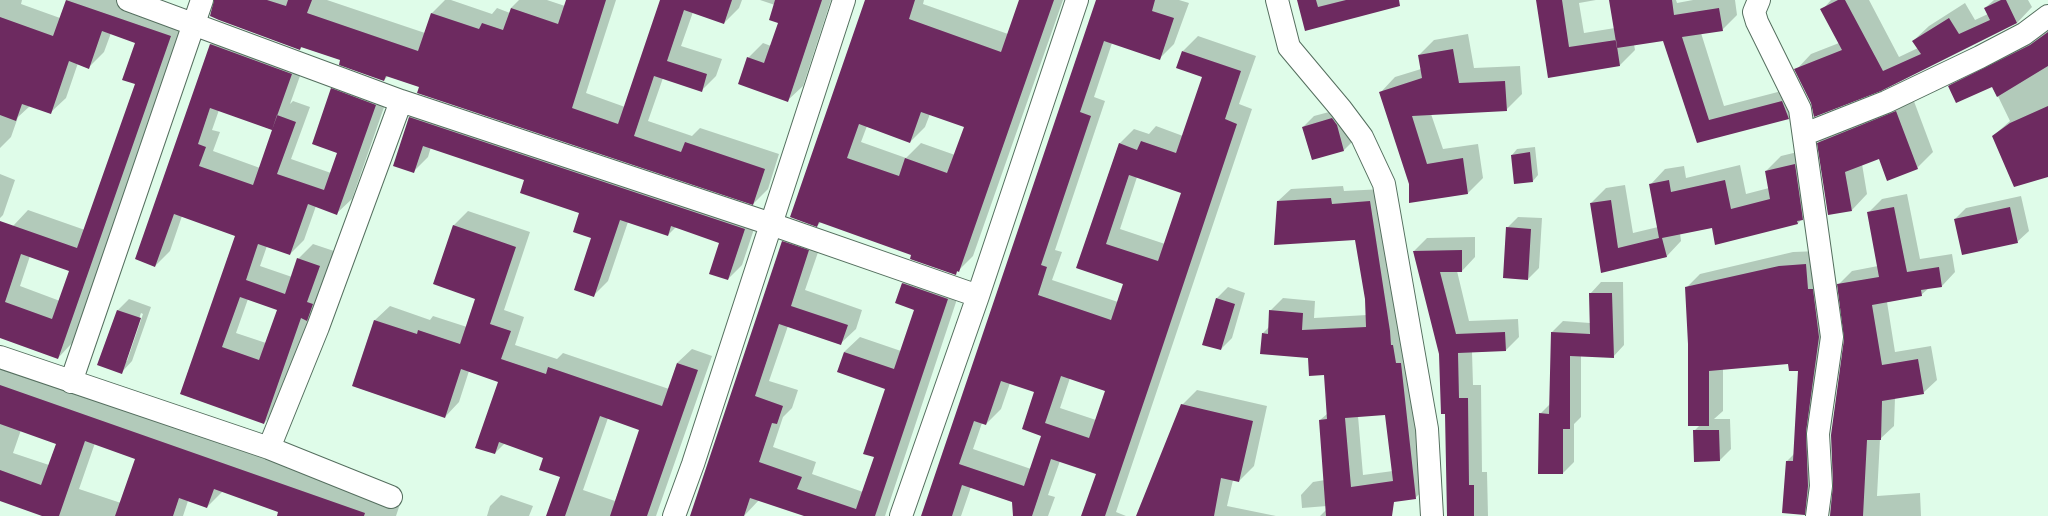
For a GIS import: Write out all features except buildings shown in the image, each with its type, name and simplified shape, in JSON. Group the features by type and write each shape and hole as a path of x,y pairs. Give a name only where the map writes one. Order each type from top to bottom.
{"street":[{"path":"128,0 194,23 401,101 772,224 978,296"},
{"path":"71,382 202,0"},
{"path":"674,516 772,224 844,0"},
{"path":"901,516 978,296 1077,0"},
{"path":"1276,0 1289,46 1341,108 1362,136 1384,184 1427,429 1432,516"},
{"path":"1759,0 1754,12 1757,22 1800,109 1805,134 1832,337 1818,434 1821,486 1817,516"},
{"path":"1805,134 1886,102 1973,61 2024,34 2048,16"},
{"path":"269,448 318,327 401,101"},
{"path":"0,357 269,448 391,497"}]}
